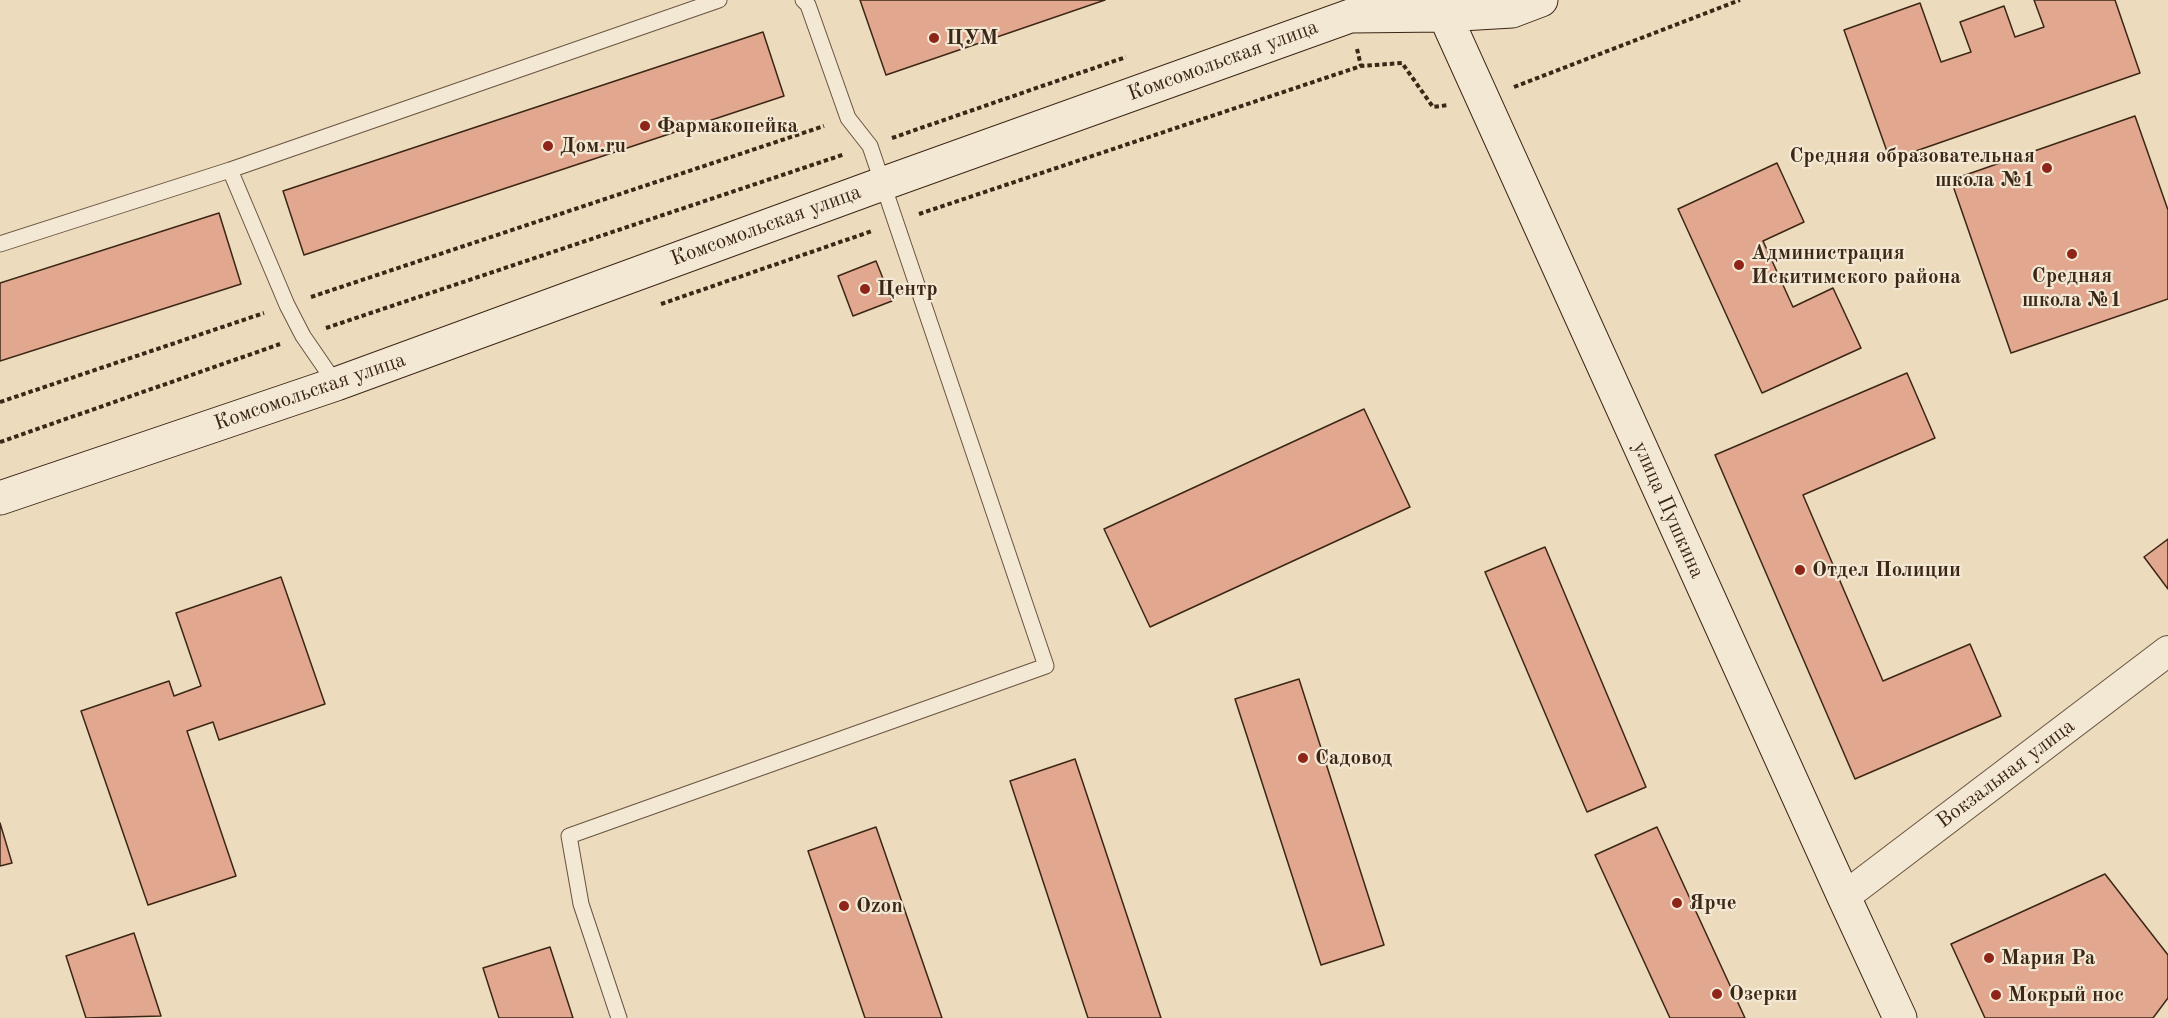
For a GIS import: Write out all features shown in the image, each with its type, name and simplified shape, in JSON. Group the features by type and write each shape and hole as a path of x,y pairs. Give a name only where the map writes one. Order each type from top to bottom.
{"main road":[{"name":"Комсомольская улица","path":"0,498 336,384 1350,16 1441,7 1512,11 1541,0"},
{"name":"улица Пушкина","path":"1441,7 1900,1018"}],"street":[{"name":"Вокзальная улица","path":"1844,897 2168,651"}],"lane":[{"path":"0,244 230,170 719,0"},
{"path":"619,1018 581,904 569,836 1046,666 870,146 848,118 804,0"},
{"path":"230,170 287,305 303,336 336,384"}],"path":[{"path":"0,442 303,336 1137,54"},
{"path":"0,402 848,118"}],"building":[{"name":"ЦУМ","path":"860,0 1105,0 886,75"},
{"path":"2034,0 2115,0 2140,73 1890,160 1844,30 1920,3 1941,62 1971,52 1960,22 2004,6 2015,37 2044,27"},
{"path":"763,32 784,96 304,255 283,191"},
{"name":"Средняя школа №1","path":"2135,116 2168,210 2168,299 2011,353 1951,180"},
{"name":"Администрация Искитимского района","path":"1777,163 1804,222 1763,241 1793,307 1833,288 1861,348 1762,393 1678,209"},
{"path":"219,213 241,284 0,361 0,283"},
{"name":"Центр","path":"876,261 892,301 853,316 838,276"},
{"name":"Отдел Полиции","path":"1907,373 1935,438 1803,495 1883,681 1970,644 2001,716 1855,779 1715,455"},
{"path":"1364,409 1410,507 1150,627 1104,529"},
{"path":"2168,539 2168,589 2144,557"},
{"path":"1545,547 1646,787 1587,812 1485,572"},
{"path":"281,577 325,704 219,740 213,722 187,731 236,876 148,905 81,711 169,681 174,696 201,686 176,613"},
{"path":"1299,679 1384,945 1321,965 1235,699"},
{"path":"1075,759 1161,1018 1088,1018 1010,781"},
{"path":"0,823 12,863 0,866"},
{"path":"876,827 942,1018 865,1018 808,851"},
{"path":"1657,827 1745,1018 1670,1018 1595,855"},
{"path":"2105,874 2168,955 2168,998 2153,1018 1985,1018 1951,944"},
{"path":"134,933 161,1016 86,1018 66,956"},
{"path":"550,947 573,1018 499,1018 483,968"}],"place":[{"name":"ЦУМ","path":"934,38"},
{"name":"Фармакопейка","path":"645,126"},
{"name":"Дом.ru","path":"548,146"},
{"name":"Средняя образовательная школа №1","path":"2047,168"},
{"name":"Средняя школа №1","path":"2072,254"},
{"name":"Администрация Искитимского района","path":"1739,265"},
{"name":"Центр","path":"865,289"},
{"name":"Отдел Полиции","path":"1800,570"},
{"name":"Садовод","path":"1303,758"},
{"name":"Ярче","path":"1677,903"},
{"name":"Ozon","path":"844,906"},
{"name":"Мария Ра","path":"1989,958"},
{"name":"Озерки","path":"1717,994"},
{"name":"Мокрый нос","path":"1996,995"}]}
